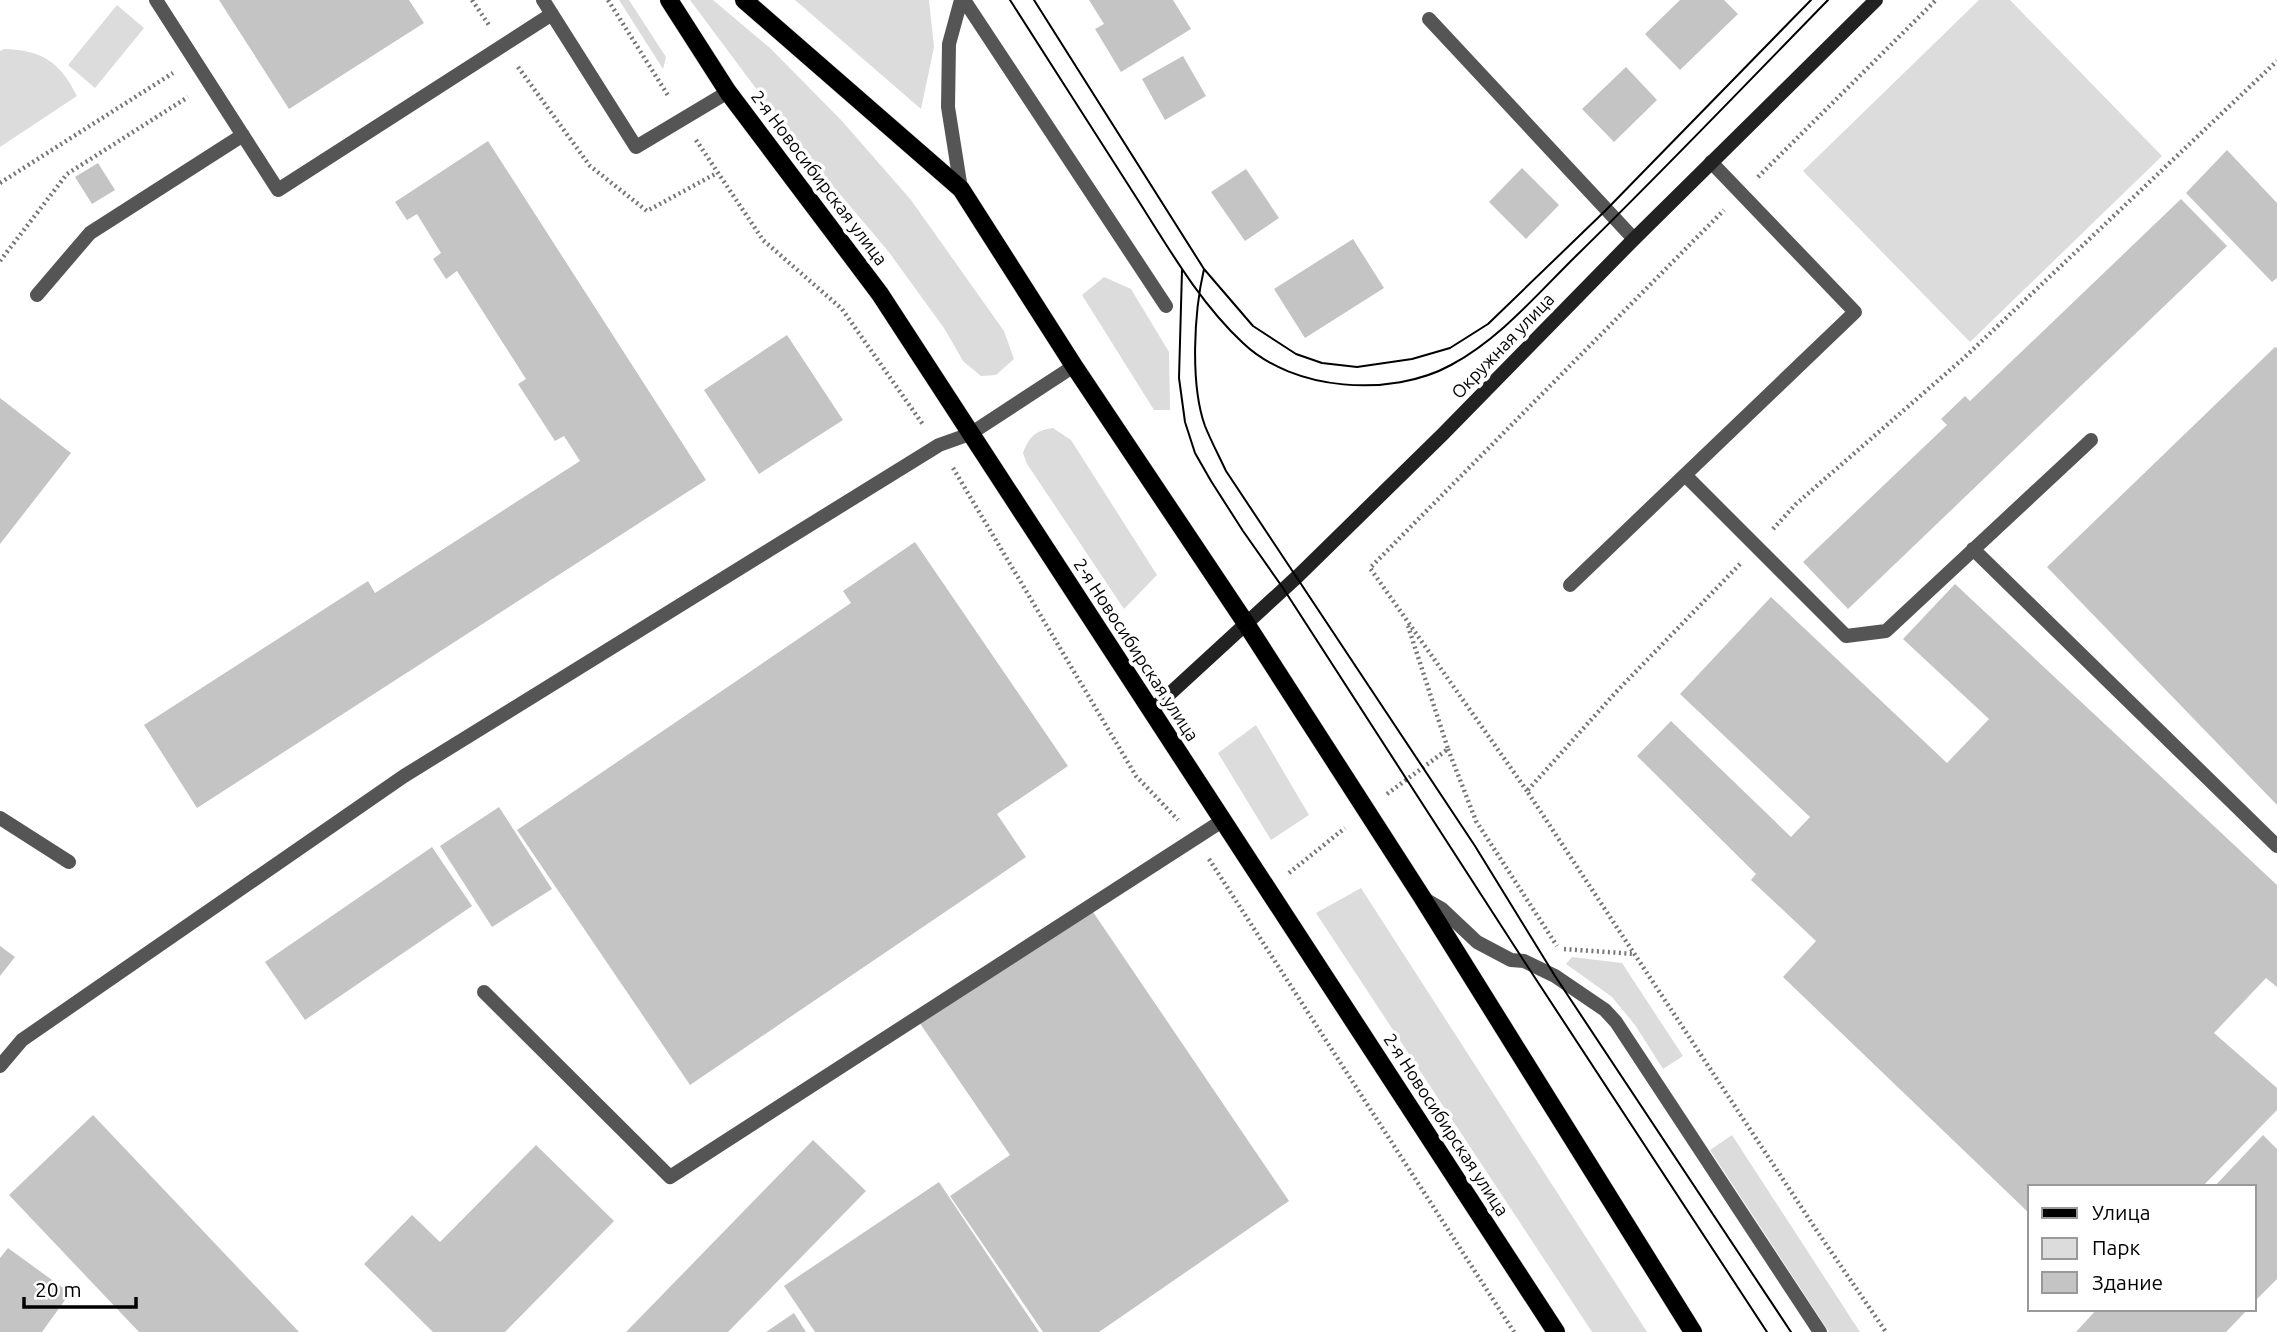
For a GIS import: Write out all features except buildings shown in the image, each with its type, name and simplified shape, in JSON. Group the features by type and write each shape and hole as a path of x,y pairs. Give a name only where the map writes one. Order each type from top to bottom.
{"main road":[{"name":"2-я Новосибирская улица","path":"669,0 728,92 880,294 1556,1332"},
{"path":"744,0 961,189 1422,897 1693,1332"},
{"name":"Окружная улица","path":"1151,711 1298,576 1463,415 1634,239 1876,0"}],"street":[{"path":"156,0 278,190 552,14"},
{"path":"542,0 636,147 728,92"},
{"path":"961,189 948,107 949,44 963,0"},
{"path":"963,0 1166,306"},
{"path":"1429,19 1634,239"},
{"path":"37,295 90,233 243,135"},
{"path":"1570,585 1855,312 1711,162"},
{"path":"0,1066 22,1040 404,776 939,445 970,433 1074,366"},
{"path":"1685,475 1755,548 1846,636 1886,631 2091,440"},
{"path":"1973,549 2277,846"},
{"path":"0,818 69,862"},
{"path":"484,992 670,1177 1222,821"},
{"path":"1422,897 1442,909 1477,942 1511,960 1524,961 1555,976 1605,1010 1616,1022 1819,1332"}],"path":[{"path":"472,0 590,166 647,211 718,173"},
{"path":"608,0 763,240 842,309 939,445 1136,776 1195,838 1514,1332"},
{"path":"1886,1332 1527,791 1370,568 1936,0"},
{"path":"0,183 194,60"},
{"path":"1527,791 1617,691 1796,504 1965,358 2277,61"},
{"path":"0,261 67,174 209,83"},
{"path":"1448,749 1476,821 1559,949 1635,954"}],"green space":[{"path":"619,0 629,0 666,57 663,69"},
{"path":"690,0 713,0 770,48 842,121 911,200 1004,331 1014,359 996,375 981,376 963,361 944,328 888,251 795,141"},
{"path":"795,0 929,0 934,47 921,109"},
{"path":"1979,0 2010,0 2162,156 1970,342 1803,171"},
{"path":"117,5 144,28 95,88 68,65"},
{"path":"4,49 29,52 48,60 64,74 77,96 0,147 0,51"},
{"path":"1104,277 1131,289 1169,352 1170,410 1154,410 1082,295"},
{"path":"1053,428 1071,440 1157,575 1124,609 1027,464 1023,453 1028,443 1042,430"},
{"path":"1256,725 1309,815 1271,840 1218,753"},
{"path":"1361,888 1647,1332 1592,1332 1316,913"},
{"path":"1572,957 1622,963 1683,1056 1663,1069 1635,1025 1612,997 1566,964"},
{"path":"1732,1135 1860,1332 1829,1332 1710,1150"}],"tram line":[{"path":"1010,0 1172,254 1198,292 1227,327 1264,359 1288,371 1315,380 1372,385 1400,382 1451,365 1503,328 1828,0"},
{"path":"1034,0 1204,269 1253,326 1296,354 1322,363 1357,367 1412,359 1450,348 1488,324 1606,210 1811,0"},
{"path":"1204,269 1196,326 1197,390 1205,426 1226,471 1475,846 1555,976 1791,1332"},
{"path":"1182,270 1179,378 1185,422 1195,453 1243,531 1283,588 1767,1332"}]}
